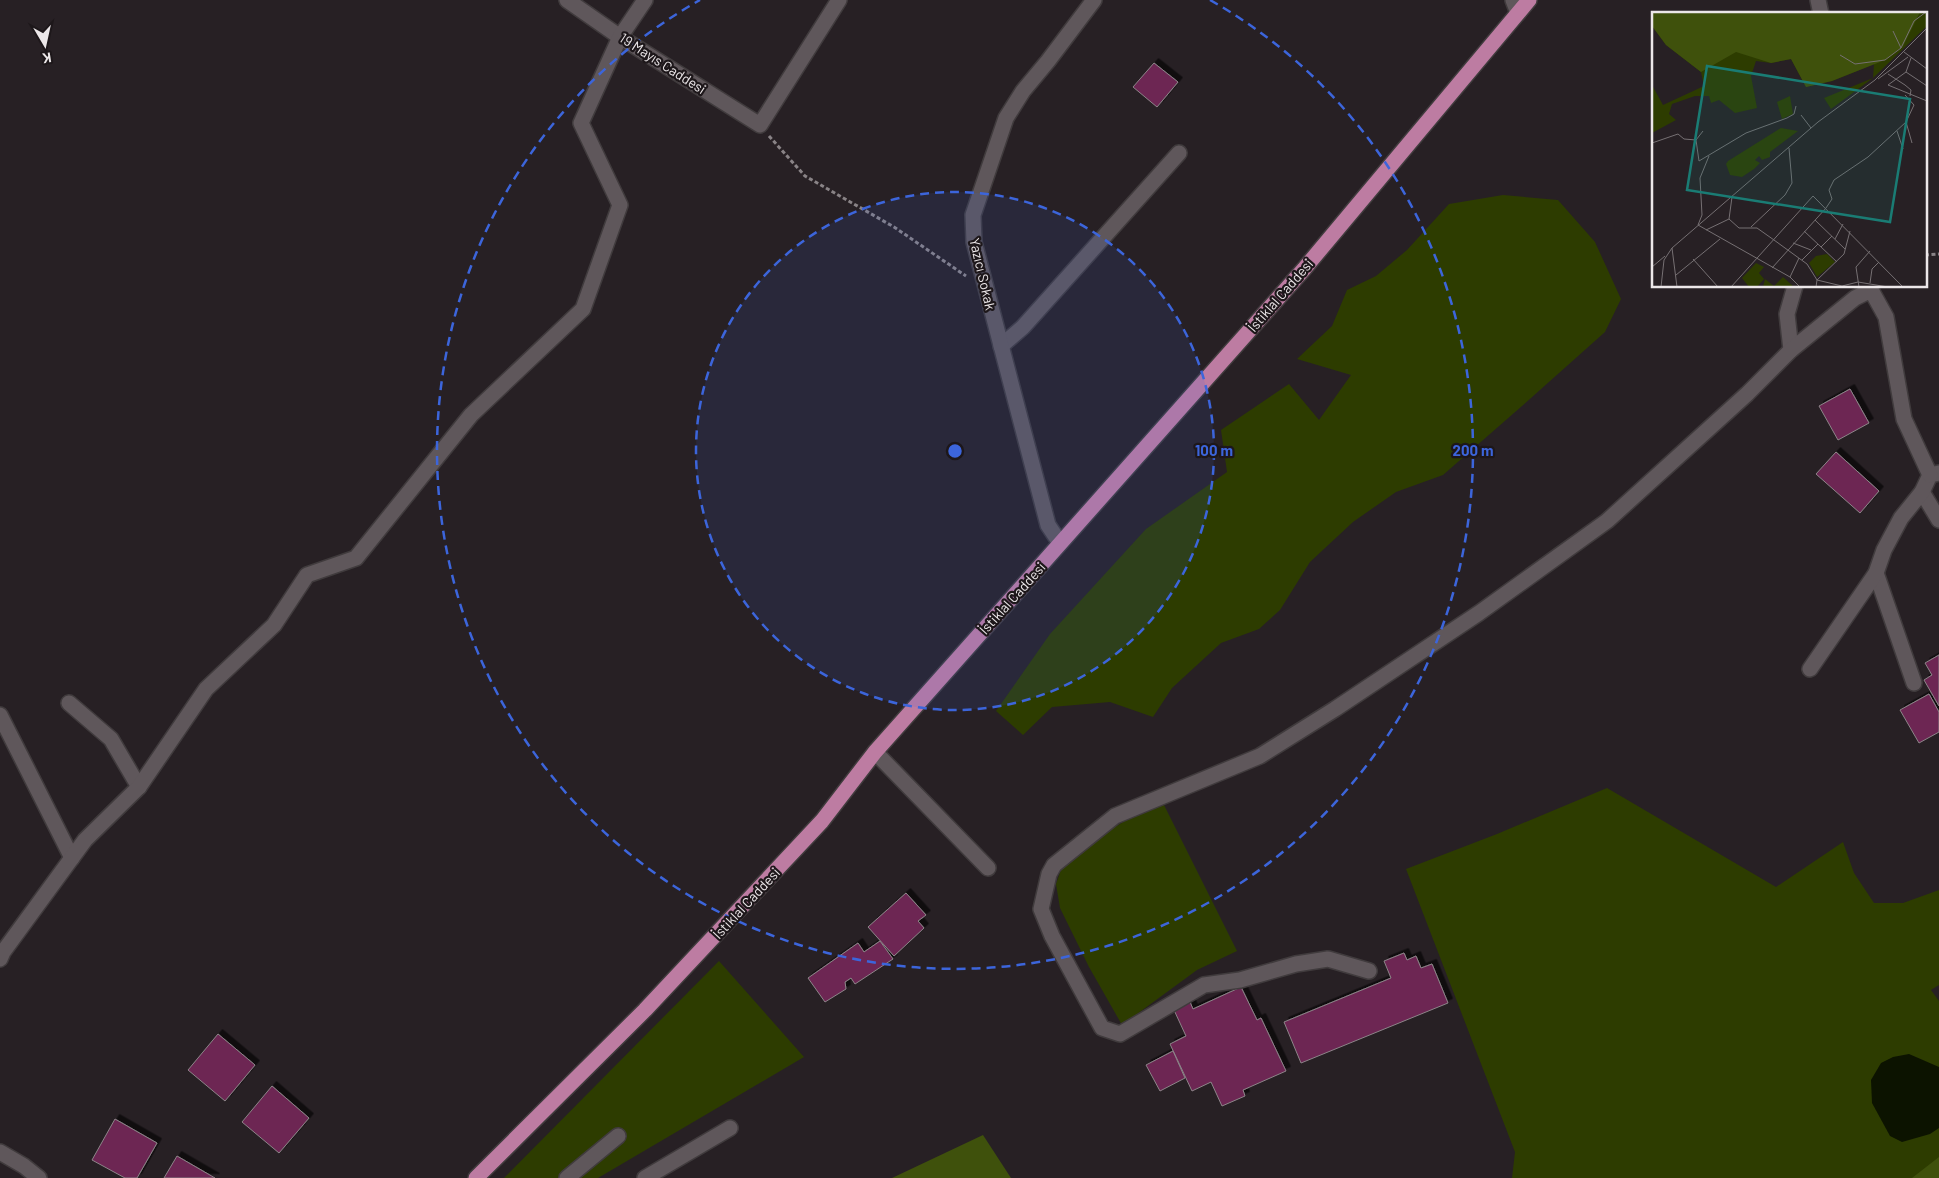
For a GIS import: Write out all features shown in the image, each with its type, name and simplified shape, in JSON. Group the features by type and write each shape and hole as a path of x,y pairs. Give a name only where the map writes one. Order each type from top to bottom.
{"main road":[{"name":"İstiklal Caddesi","path":"476,1178 652,1003 822,820 875,752 1304,269 1515,7 1529,0"}],"street":[{"name":"19 Mayıs Caddesi","path":"566,0 620,37 760,125"},
{"path":"1,952 85,840 139,787 206,689 274,625 307,575 356,558 471,415 583,309 620,205 581,123 620,37 645,0"},
{"path":"760,125 839,0"},
{"name":"Yazıcı Sokak","path":"1060,543 1048,525 974,242 973,216 1006,118 1023,91 1094,0"},
{"path":"1001,346 1023,327 1179,152"},
{"path":"1791,350 1787,314 1794,288"},
{"path":"1369,971 1328,959 1296,964 1240,980 1204,985 1120,1034 1102,1028 1052,936 1042,908 1049,874 1054,865 1115,816 1260,756 1335,709 1479,613 1606,522 1747,394 1791,350 1855,298 1871,290 1886,317 1904,419 1934,474 1901,518 1884,550 1876,573 1810,668"},
{"path":"1922,492 1939,520"},
{"path":"1876,573 1914,683"},
{"path":"69,703 111,739 139,787"},
{"path":"0,715 72,858"},
{"path":"875,752 988,868"},
{"path":"644,1178 730,1128"},
{"path":"567,1178 618,1136"},
{"path":"0,1152 24,1166 39,1178"}],"path":[{"path":"760,125 805,176 894,227 987,291"},
{"path":"1926,255 1939,254"}],"green space":[{"path":"1503,195 1558,200 1595,242 1621,299 1605,332 1443,475 1396,492 1353,522 1310,562 1280,610 1259,629 1221,643 1172,688 1153,717 1110,702 1052,707 1023,735 996,711 1050,634 1146,529 1227,472 1221,430 1289,384 1319,420 1351,375 1297,359 1332,326 1347,290 1376,276 1407,250 1449,204"},
{"path":"1607,788 1776,887 1843,842 1854,873 1874,903 1903,903 1939,890 1939,985 1931,990 1939,1001 1939,1178 1512,1178 1515,1152 1406,869 1497,834"},
{"path":"1161,799 1237,951 1197,970 1122,1025 1089,967 1060,908 1056,884 1063,864 1100,836"},
{"path":"719,961 804,1057 598,1178 504,1178"},
{"path":"983,1135 1011,1178 892,1178"},
{"path":"1939,1157 1939,1178 1912,1178"}],"shaded area":[{"path":"1909,1054 1939,1067 1939,1128 1930,1134 1902,1142 1890,1136 1872,1103 1871,1080 1881,1063 1893,1057"}],"building":[{"path":"1154,63 1178,82 1157,107 1133,87"},
{"path":"1850,389 1869,423 1838,440 1819,406"},
{"path":"1836,452 1879,491 1860,513 1816,474"},
{"path":"1939,655 1939,706 1924,680 1932,675 1925,663"},
{"path":"1929,694 1939,712 1939,732 1919,743 1900,710"},
{"path":"906,893 926,915 918,921 924,928 894,956 868,927"},
{"path":"880,941 893,959 855,984 851,978 845,982 846,989 825,1002 808,978 858,943 864,952"},
{"path":"1404,953 1407,960 1416,956 1421,968 1432,964 1448,1003 1301,1063 1284,1022 1391,978 1384,961"},
{"path":"1241,987 1257,1020 1261,1018 1286,1071 1243,1090 1245,1096 1222,1106 1211,1082 1192,1091 1170,1044 1186,1036 1174,1010 1190,1002 1193,1009"},
{"path":"218,1034 255,1065 225,1101 188,1070"},
{"path":"1173,1051 1185,1078 1160,1091 1146,1065"},
{"path":"272,1086 309,1118 279,1153 242,1122"},
{"path":"115,1119 157,1143 137,1178 125,1178 92,1160"},
{"path":"177,1156 215,1178 164,1178"}]}
